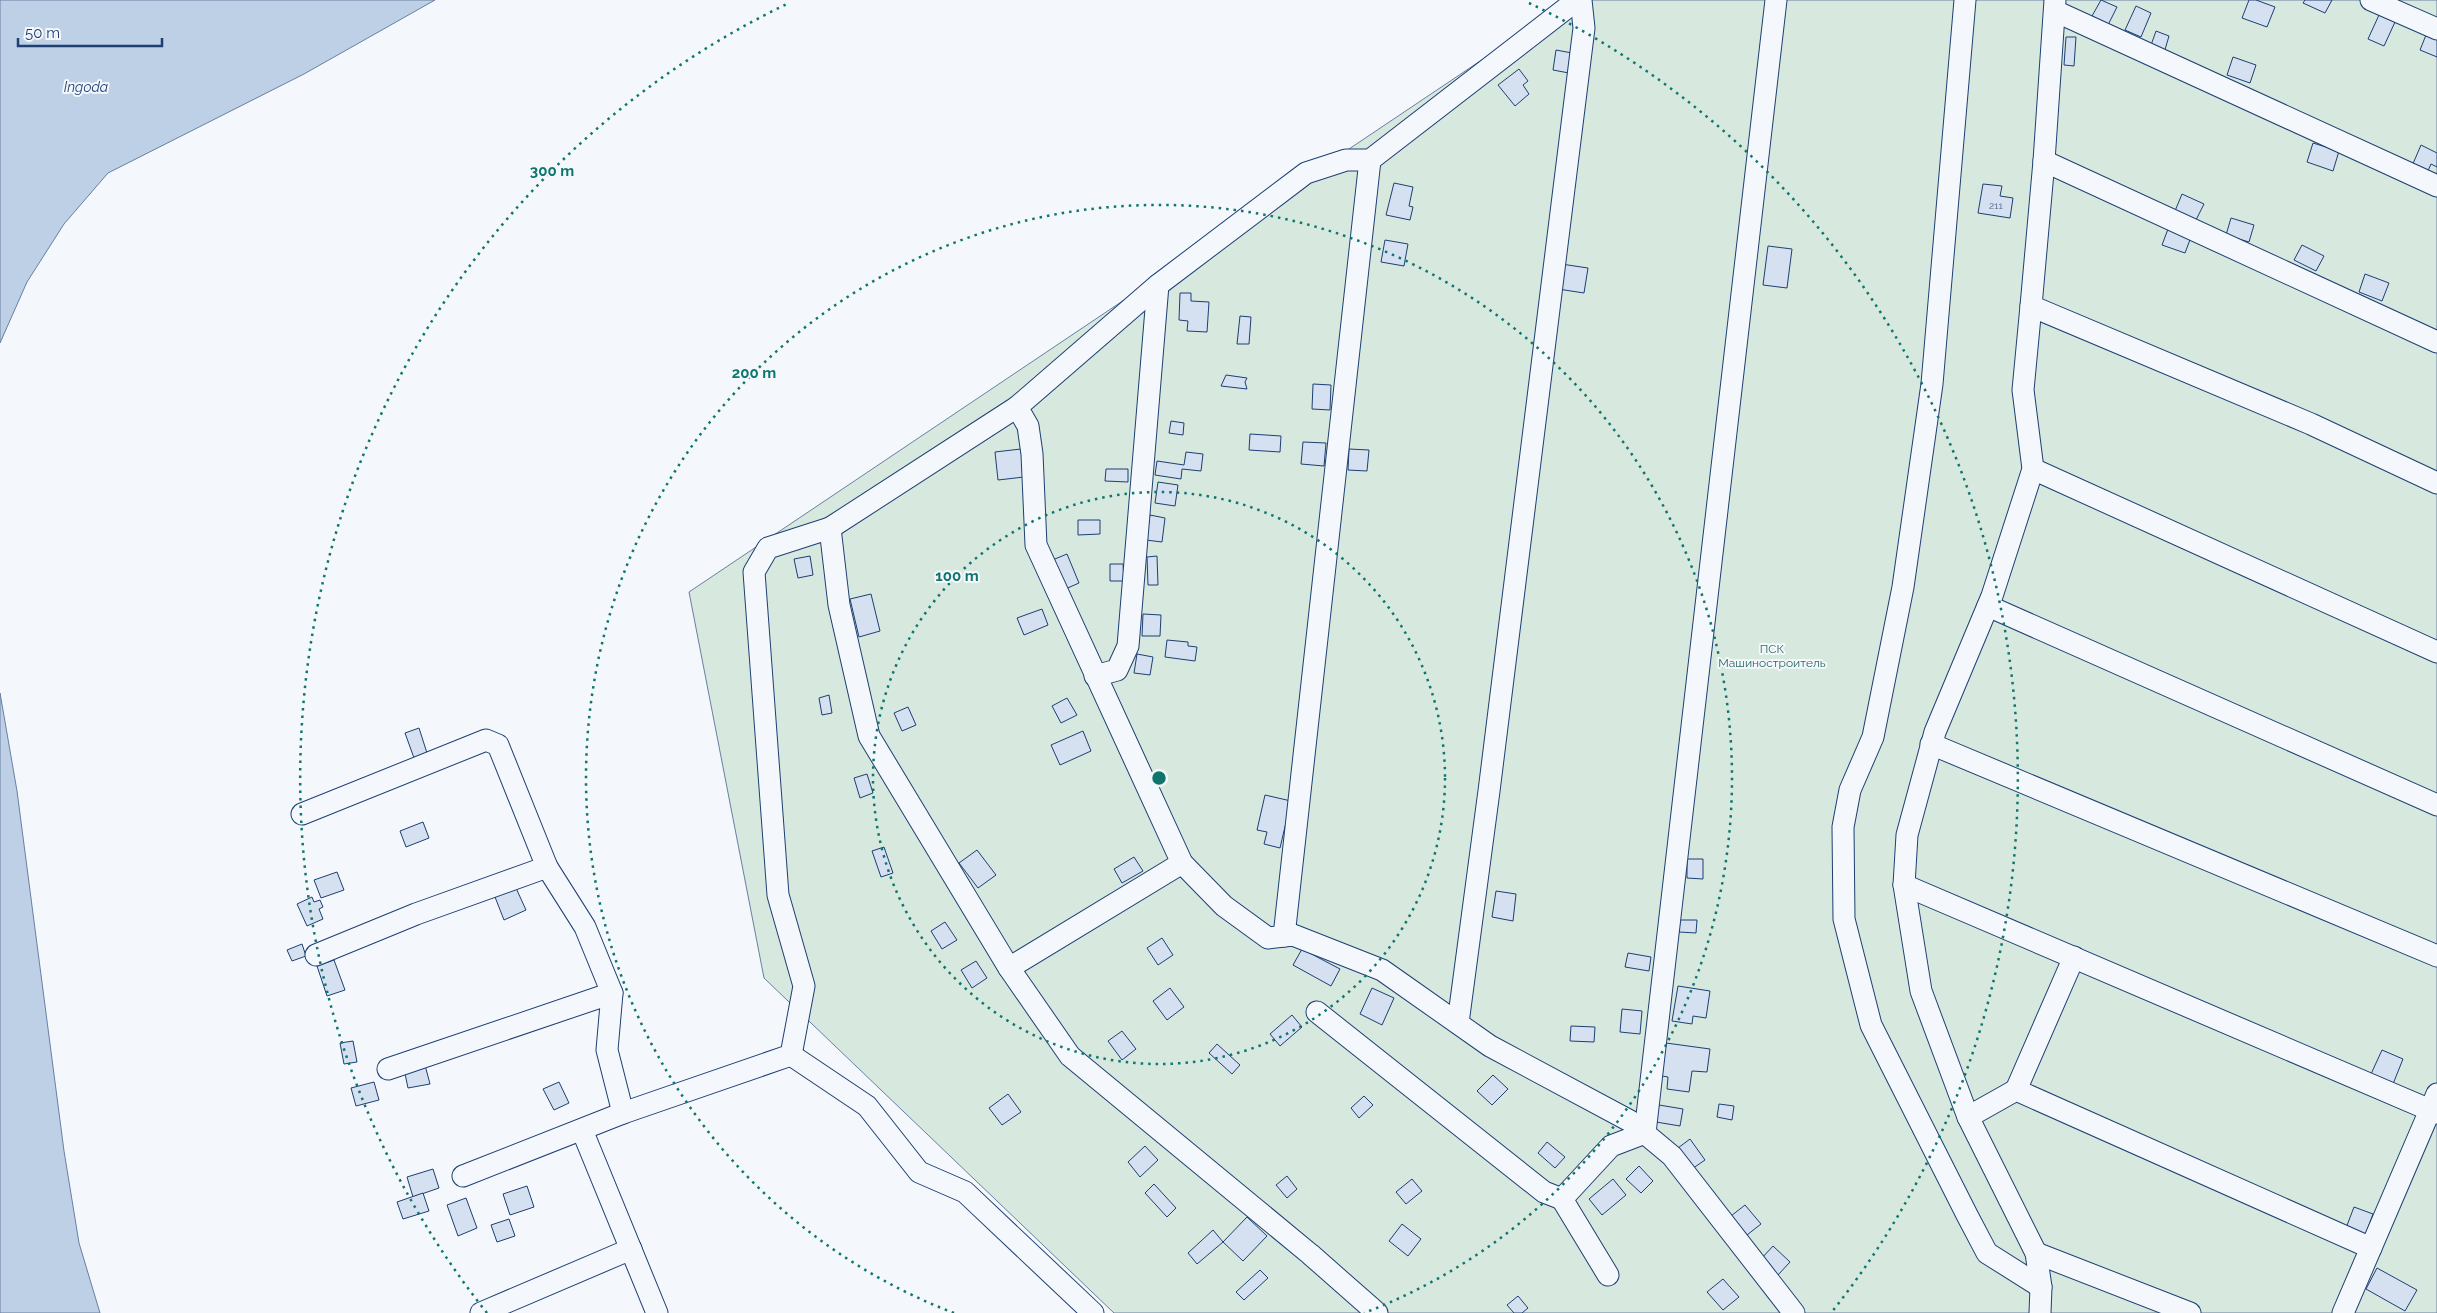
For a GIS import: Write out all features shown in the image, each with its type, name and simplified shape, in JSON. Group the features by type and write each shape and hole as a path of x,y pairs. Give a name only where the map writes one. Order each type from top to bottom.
{"street":[{"path":"791,1055 804,986 778,895 754,572 768,548 830,528 1017,407 1158,285 1306,173 1346,160 1370,160 1579,0 1584,28 1489,791 1458,1024"},
{"path":"1644,1134 1776,0"},
{"path":"1965,0 1932,384 1903,587 1894,634 1873,737 1850,790 1843,827 1844,919 1871,1025 1967,1215 1988,1253 2042,1287"},
{"path":"2371,0 2437,29"},
{"path":"2040,1313 2042,1287 2036,1253 1968,1117 1921,990 1904,885 1907,835 1932,744 1988,606 2033,468 2023,390 2044,161 2055,6 2437,186"},
{"path":"1284,936 1370,160"},
{"path":"2044,161 2437,342"},
{"path":"1095,676 1117,670 1128,646 1158,285"},
{"path":"2031,306 2311,424 2437,483"},
{"path":"1017,407 1028,426 1032,454 1036,545 1182,863 1224,906 1268,938 1293,935 1382,970 1490,1046 1630,1121 1672,1156 1794,1313"},
{"path":"2033,468 2437,652"},
{"path":"830,528 839,605 869,736 1009,968 1070,1056 1310,1254 1377,1313"},
{"path":"1988,606 2437,805"},
{"path":"302,814 486,740 498,744 547,867 585,928 612,993 606,1050 623,1113"},
{"path":"1932,744 2437,956"},
{"path":"1009,968 1182,863"},
{"path":"316,955 416,914 547,867"},
{"path":"1904,885 2435,1106 2343,1313"},
{"path":"1968,1117 2016,1090 2074,957"},
{"path":"388,1069 612,993"},
{"path":"1317,1012 1544,1192 1562,1199 1608,1275"},
{"path":"464,1176 623,1113 791,1055"},
{"path":"791,1055 867,1106 919,1172 965,1192 1093,1313"},
{"path":"2016,1090 2371,1248"},
{"path":"582,1130 658,1313"},
{"path":"1562,1199 1610,1146 1644,1134"},
{"path":"481,1313 631,1249"},
{"path":"2036,1253 2190,1313"}],"green space":[{"name":"ПСК Машиностроитель","path":"1571,0 2437,0 2437,1313 1114,1313 764,978 689,592"}],"water":[{"name":"Ingoda","path":"0,0 435,0 304,74 108,173 64,224 27,282 0,343"},
{"path":"0,693 17,791 64,1151 79,1243 100,1313 0,1313"}],"building":[{"path":"2101,0 2117,7 2108,25 2092,16"},
{"path":"2249,0 2256,0 2275,7 2267,27 2242,18"},
{"path":"2305,0 2332,0 2325,13 2303,3"},
{"path":"2136,6 2151,13 2141,37 2125,30"},
{"path":"2379,15 2395,22 2384,46 2368,39"},
{"path":"2156,31 2169,36 2164,53 2150,48"},
{"path":"2426,35 2437,39 2437,57 2420,50"},
{"path":"2066,37 2076,37 2074,66 2064,65"},
{"path":"1556,50 1572,53 1569,73 1553,70"},
{"path":"2233,57 2256,65 2250,83 2227,75"},
{"path":"1519,69 1528,81 1523,85 1529,94 1515,106 1498,85"},
{"path":"2313,143 2339,151 2333,171 2307,162"},
{"path":"2421,145 2437,153 2437,167 2431,164 2427,173 2412,166"},
{"path":"1394,183 1413,187 1409,206 1413,207 1410,220 1386,215"},
{"path":"1983,184 2002,186 2000,196 2013,198 2010,218 1978,213"},
{"path":"2182,194 2204,204 2196,220 2175,211"},
{"path":"2231,218 2254,225 2249,242 2226,235"},
{"path":"2168,229 2191,237 2185,253 2162,245"},
{"path":"1385,240 1408,244 1404,266 1381,262"},
{"path":"2302,245 2324,256 2316,271 2294,260"},
{"path":"1768,246 1792,249 1787,288 1763,285"},
{"path":"1561,264 1588,268 1584,293 1558,289"},
{"path":"2365,274 2389,283 2382,301 2359,292"},
{"path":"1180,293 1191,293 1191,301 1209,302 1207,332 1187,331 1188,321 1179,320"},
{"path":"1240,316 1251,317 1249,344 1237,344"},
{"path":"1226,375 1247,378 1245,382 1247,389 1221,386"},
{"path":"1313,384 1331,385 1330,410 1312,409"},
{"path":"1171,421 1184,423 1183,435 1169,433"},
{"path":"1250,434 1281,436 1280,452 1249,450"},
{"path":"1303,442 1326,443 1324,466 1301,464"},
{"path":"1021,449 1024,477 998,480 995,452"},
{"path":"1349,449 1369,450 1367,471 1348,470"},
{"path":"1186,452 1203,454 1201,471 1182,469 1181,479 1155,475 1157,461 1184,465"},
{"path":"1106,469 1128,469 1128,482 1105,481"},
{"path":"1158,482 1178,485 1175,506 1155,503"},
{"path":"1150,515 1165,518 1162,542 1146,540"},
{"path":"1078,520 1100,520 1100,534 1078,535"},
{"path":"1067,554 1079,583 1063,590 1050,561"},
{"path":"810,556 813,575 798,578 794,559"},
{"path":"1157,556 1158,585 1148,585 1147,557"},
{"path":"1110,564 1123,564 1124,581 1110,581"},
{"path":"871,594 880,631 859,637 850,599"},
{"path":"1042,609 1048,625 1024,635 1017,618"},
{"path":"1143,614 1161,615 1160,636 1142,636"},
{"path":"1167,640 1188,642 1188,646 1197,647 1195,661 1165,657"},
{"path":"1137,654 1153,657 1150,675 1134,673"},
{"path":"829,695 832,713 822,715 819,698"},
{"path":"1067,698 1077,715 1061,723 1052,706"},
{"path":"908,707 916,725 902,731 894,713"},
{"path":"419,728 427,753 414,758 405,733"},
{"path":"1083,731 1091,751 1060,765 1051,745"},
{"path":"867,774 873,793 860,798 854,778"},
{"path":"1265,795 1291,801 1280,848 1264,844 1267,832 1257,830"},
{"path":"423,822 429,838 406,847 400,831"},
{"path":"884,847 893,873 881,877 872,851"},
{"path":"977,850 996,875 978,888 959,863"},
{"path":"1134,857 1143,871 1122,883 1114,869"},
{"path":"1687,859 1703,859 1703,879 1687,878"},
{"path":"337,872 344,890 321,898 314,880"},
{"path":"516,888 526,910 504,920 495,897"},
{"path":"1496,891 1516,894 1513,921 1492,917"},
{"path":"312,897 314,902 320,900 323,907 319,909 323,919 307,926 297,904"},
{"path":"1680,920 1697,920 1696,933 1679,932"},
{"path":"945,922 957,940 942,949 931,931"},
{"path":"1162,938 1173,955 1158,965 1147,948"},
{"path":"302,944 306,956 292,961 287,950"},
{"path":"1302,949 1340,969 1331,986 1293,965"},
{"path":"1628,953 1651,957 1649,971 1625,967"},
{"path":"334,960 345,990 327,996 317,966"},
{"path":"976,961 987,978 972,988 961,970"},
{"path":"1678,986 1710,991 1706,1018 1693,1016 1692,1024 1672,1021"},
{"path":"1170,988 1184,1007 1167,1020 1153,1001"},
{"path":"1372,988 1394,998 1382,1025 1360,1014"},
{"path":"1622,1009 1642,1011 1640,1034 1620,1032"},
{"path":"1292,1015 1302,1027 1280,1046 1270,1034"},
{"path":"1571,1026 1595,1027 1594,1042 1570,1041"},
{"path":"1122,1031 1136,1049 1122,1060 1108,1041"},
{"path":"353,1041 357,1062 344,1064 340,1043"},
{"path":"1666,1043 1710,1049 1707,1072 1692,1071 1689,1092 1667,1089 1668,1077 1662,1076"},
{"path":"1217,1044 1240,1065 1232,1074 1209,1053"},
{"path":"2382,1050 2403,1059 2393,1084 2371,1074"},
{"path":"425,1065 430,1084 408,1088 404,1069"},
{"path":"1493,1075 1508,1089 1492,1105 1477,1091"},
{"path":"374,1082 379,1100 356,1106 351,1088"},
{"path":"559,1082 569,1103 554,1110 543,1089"},
{"path":"1008,1094 1021,1112 1002,1125 989,1108"},
{"path":"1364,1096 1373,1105 1359,1118 1351,1108"},
{"path":"1719,1104 1734,1106 1732,1120 1717,1117"},
{"path":"1659,1105 1683,1109 1680,1126 1656,1122"},
{"path":"1690,1139 1705,1160 1689,1171 1674,1151"},
{"path":"1547,1142 1565,1157 1555,1168 1538,1153"},
{"path":"1145,1146 1158,1160 1140,1177 1128,1162"},
{"path":"1639,1166 1653,1181 1641,1193 1626,1179"},
{"path":"433,1169 439,1188 413,1197 407,1177"},
{"path":"1287,1176 1297,1189 1287,1198 1276,1185"},
{"path":"1412,1179 1422,1191 1406,1204 1396,1192"},
{"path":"1613,1179 1626,1195 1602,1215 1589,1199"},
{"path":"1154,1184 1176,1208 1167,1217 1145,1193"},
{"path":"527,1186 534,1207 510,1215 503,1194"},
{"path":"423,1193 429,1211 403,1219 397,1202"},
{"path":"466,1198 477,1228 458,1236 447,1205"},
{"path":"1745,1205 1761,1224 1747,1235 1731,1216"},
{"path":"2354,1207 2373,1214 2365,1236 2346,1228"},
{"path":"1247,1217 1267,1236 1243,1261 1223,1242"},
{"path":"509,1219 515,1236 497,1242 491,1225"},
{"path":"1402,1224 1421,1239 1408,1256 1389,1241"},
{"path":"1213,1230 1223,1242 1197,1264 1188,1253"},
{"path":"1773,1246 1790,1262 1778,1275 1761,1259"},
{"path":"2377,1268 2417,1290 2405,1311 2366,1289"},
{"path":"1260,1270 1268,1278 1244,1300 1236,1292"},
{"path":"1723,1279 1739,1297 1723,1310 1707,1292"},
{"path":"1518,1296 1528,1308 1522,1313 1514,1313 1507,1305"}]}
